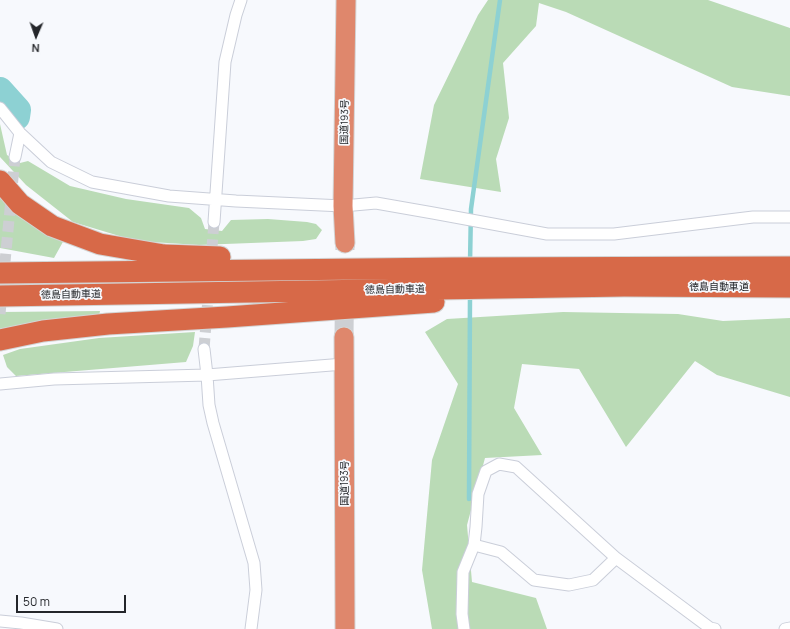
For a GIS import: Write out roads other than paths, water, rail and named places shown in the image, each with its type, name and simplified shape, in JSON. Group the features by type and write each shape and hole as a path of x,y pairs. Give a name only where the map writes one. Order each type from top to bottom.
{"highway":[{"name":"国道193号","path":"345,244 343,206 346,0"},
{"path":"0,182 20,204 52,226 100,244 164,255 453,268"},
{"name":"徳島自動車道","path":"0,273 453,268 790,267"},
{"path":"0,340 43,331 108,324 227,318 624,286"},
{"name":"徳島自動車道","path":"0,296 624,286 790,287"},
{"name":"国道193号","path":"344,337 345,629"}],"street":[{"path":"214,222 225,62 241,0"},
{"path":"0,108 20,133 51,162 92,182 169,196 216,200 343,206 376,203 433,212 547,234 614,234 753,217 790,218"},
{"path":"15,157 20,133"},
{"path":"204,349 208,375 209,405 254,563 256,590 251,629"},
{"path":"0,384 54,378 208,375 344,364"},
{"path":"464,629 462,614 463,572 474,545 478,494 486,471 499,464 516,467 616,558 710,628 715,629"},
{"path":"474,545 501,552 534,580 569,585 593,580 616,558"},
{"path":"0,621 21,622 57,629"},
{"path":"785,629 790,628"}],"waterway":[{"path":"470,263 471,209 500,0"},
{"path":"0,90 18,110 17,117"},
{"path":"469,499 470,295"}],"tunnel":[{"path":"0,314 15,157"},
{"path":"204,349 214,222"},
{"path":"344,337 345,243"}]}
